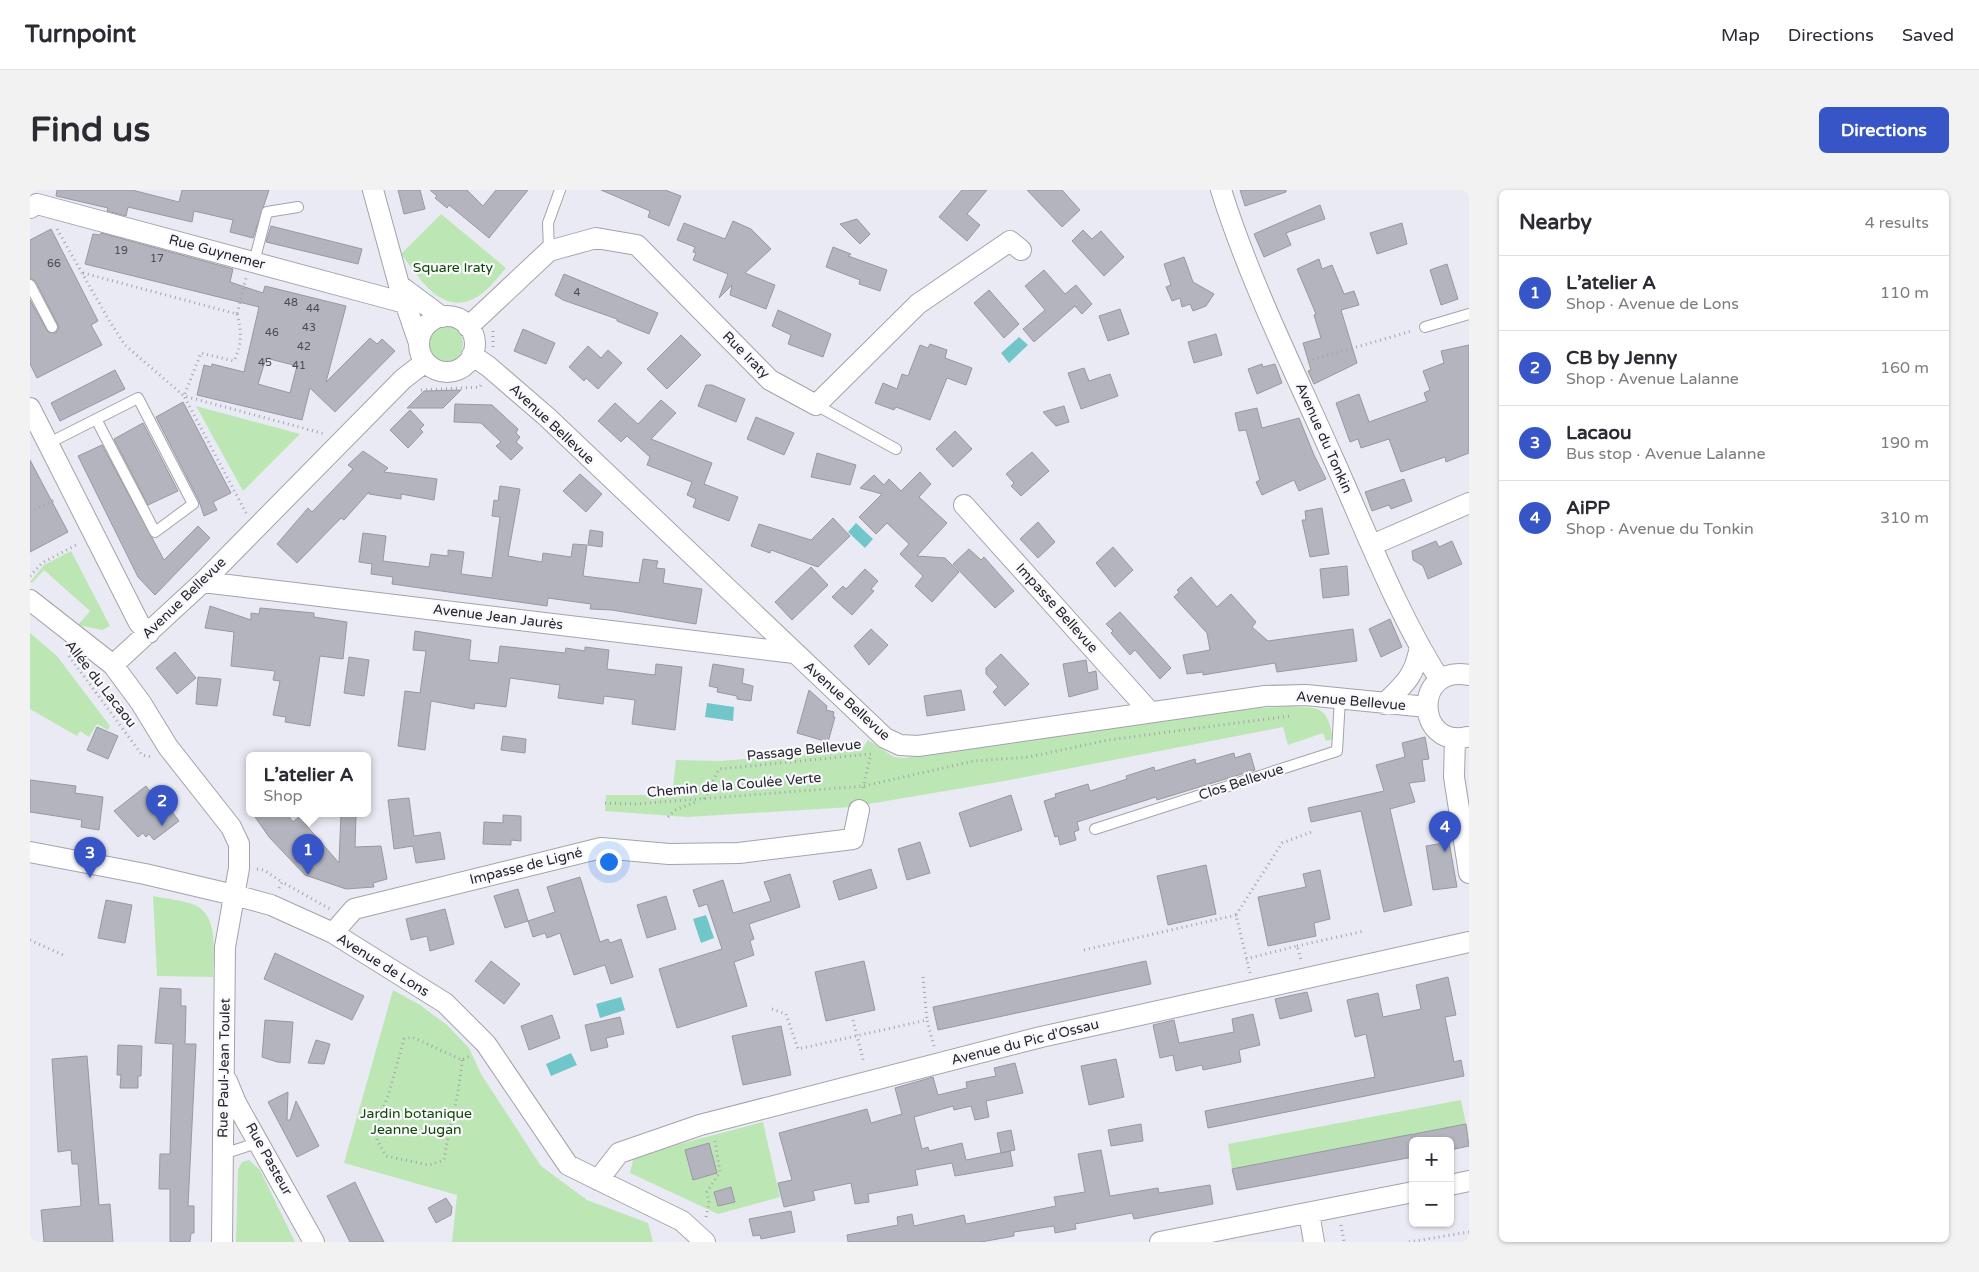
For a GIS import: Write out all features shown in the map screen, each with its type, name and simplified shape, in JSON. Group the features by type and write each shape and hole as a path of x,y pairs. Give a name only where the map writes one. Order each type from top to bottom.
{"street":[{"path":"373,190 402,294 422,352 432,368 450,372 467,363 472,355 474,340 468,327 454,317 442,317 429,323 423,329 422,352"},
{"name":"Avenue du Tonkin","path":"1221,190 1234,232 1372,546 1420,646 1440,680"},
{"name":"Rue Guynemer","path":"38,204 252,261 402,294"},
{"name":"Rue Iraty","path":"468,327 550,251 596,238 637,245 770,380 816,405"},
{"path":"816,405 918,304 1010,241 1021,250"},
{"path":"402,294 442,317"},
{"name":"Avenue Bellevue","path":"114,665 202,582 342,438 403,379 422,352"},
{"name":"Avenue Bellevue","path":"472,355 489,367 546,417 885,738 900,745 918,746 1264,696 1306,695 1340,700 1427,707"},
{"path":"30,408 70,492 139,623 148,633"},
{"path":"1372,546 1469,503"},
{"name":"Impasse Bellevue","path":"964,505 1150,712"},
{"name":"Avenue Jean Jaurès","path":"202,582 794,653"},
{"path":"30,600 114,665 141,703 168,747 231,827 239,844 239,868 234,895"},
{"path":"1384,704 1410,679 1418,660 1420,646"},
{"path":"1469,675 1449,675 1440,680 1428,696 1427,707 1432,724 1438,731 1462,738 1454,777 1469,874"},
{"name":"Impasse de Ligné","path":"333,933 354,909 601,848 669,854 739,853 853,839 859,810"},
{"name":"Avenue de Lons","path":"30,852 154,876 234,895 271,906 333,933 445,1003 486,1044 568,1165 682,1221 704,1241"},
{"name":"Rue Paul-Jean Toulet","path":"222,1242 225,1075 224,947 234,895"},
{"name":"Avenue du Pic d'Ossau","path":"598,1180 619,1153 716,1120 1041,1037 1469,942"},
{"name":"Rue Pasteur","path":"225,1075 236,1102 314,1242"},
{"path":"1454,1184 1469,1181"},
{"path":"1160,1242 1409,1193"},
{"path":"1309,1213 1314,1242"}],"lane":[{"path":"550,251 548,223 560,190"},
{"path":"252,261 267,212 298,207"},
{"path":"30,285 52,327"},
{"path":"1425,327 1469,314"},
{"path":"47,444 138,398 193,504 155,532 96,420"},
{"path":"816,405 896,449"},
{"name":"Clos Bellevue","path":"1095,829 1337,751 1340,700"},
{"path":"223,1154 260,1142"}],"path":[{"path":"38,204 125,345 184,396 255,529"},
{"path":"184,396 201,353 234,361 240,347 241,338 237,314 252,261"},
{"path":"82,273 237,314"},
{"path":"1292,366 1425,327"},
{"path":"184,396 342,438"},
{"path":"30,512 70,492"},
{"path":"30,576 42,562 94,535"},
{"name":"Allée du Lacaou","path":"66,652 142,755 153,757"},
{"name":"Chemin de la Coulée Verte","path":"605,803 635,804 864,786 974,761 1029,757 1108,740 1292,716"},
{"name":"Passage Bellevue","path":"703,799 719,769 871,754 885,738"},
{"path":"864,786 871,754"},
{"path":"668,817 675,810 703,799"},
{"path":"1084,950 1236,915 1282,843 1314,831"},
{"path":"239,868 264,870 282,882"},
{"path":"1236,915 1254,990"},
{"path":"1246,959 1364,931"},
{"path":"30,940 63,955"},
{"path":"1297,946 1305,978"},
{"path":"923,977 927,1020 939,1063"},
{"path":"772,1009 786,1014 798,1049 927,1020"},
{"path":"852,1020 868,1081"},
{"path":"462,1060 412,1037 404,1039 388,1096 376,1126 377,1140 386,1156 430,1165 444,1160 462,1060 486,1044"},
{"path":"704,1241 709,1203 707,1192 720,1172 714,1146 716,1120"},
{"path":"1409,1242 1469,1232"}],"green space":[{"name":"Square Iraty","path":"441,214 506,268 486,290 471,300 459,303 439,297 422,281 401,254"},
{"path":"444,325 458,330 463,344 458,358 444,363 430,358 425,344 430,330"},
{"path":"196,406 300,434 243,491"},
{"path":"71,551 110,626 102,630 78,625 90,611 44,570 32,583 30,582 44,565"},
{"path":"30,633 57,656 110,726 108,730 97,724 89,737 80,731 77,736 30,709"},
{"path":"1290,706 1309,707 1321,711 1328,720 1333,739 1326,741 1323,733 1288,745 1283,727 1010,780 851,807 687,817 605,811 606,795 672,795 676,760 721,761 862,749 868,740 894,757 904,758 1234,710"},
{"path":"153,896 190,903 203,911 212,927 214,948 213,977 157,976"},
{"name":"Jardin botanique Jeanne Jugan","path":"393,990 420,1005 447,1025 469,1048 481,1074 541,1166 587,1200 648,1223 653,1242 452,1242 457,1195 344,1163"},
{"path":"1461,1100 1466,1124 1232,1169 1228,1144"},
{"path":"763,1122 780,1197 718,1214 630,1173 634,1156"},
{"path":"249,1160 260,1170 295,1242 236,1242 238,1169 242,1162"}],"water":[{"path":"1019,337 1028,345 1009,363 1001,353"},
{"path":"856,523 873,539 865,548 848,532"},
{"path":"707,703 734,707 733,721 705,717"},
{"path":"706,915 714,938 701,943 693,919"},
{"path":"621,997 625,1010 600,1018 596,1004"},
{"path":"571,1053 577,1065 551,1076 546,1064"}],"building":[{"path":"57,190 132,190 179,202 182,190 269,190 253,238 230,232 233,220 194,211 192,222 128,207 126,216 107,211 108,208 56,196"},
{"path":"398,190 420,190 425,209 404,214"},
{"path":"430,190 467,190 483,206 496,190 528,190 489,238 449,205 447,208 435,198 437,196"},
{"path":"601,190 665,190 681,196 669,226 648,217 650,211"},
{"path":"962,190 987,190 967,214 980,225 967,241 939,217"},
{"path":"1027,190 1062,190 1080,210 1062,227"},
{"path":"1240,190 1286,190 1286,192 1245,206"},
{"path":"1320,205 1325,219 1286,233 1291,245 1264,257 1254,234"},
{"path":"857,219 870,234 860,244 840,224"},
{"path":"733,221 751,229 771,249 745,273 775,285 766,309 730,295 732,285 719,298 728,274 693,260 696,253 693,252 695,247 677,240 684,223 725,239"},
{"path":"1402,223 1407,244 1377,254 1370,233"},
{"path":"271,226 362,249 358,264 266,242"},
{"path":"51,229 98,321 91,325 102,345 37,378 30,364 30,300 48,332 56,333 59,327 36,282 30,278 30,240"},
{"path":"1083,230 1092,239 1101,231 1124,257 1104,276 1072,241"},
{"path":"101,233 233,269 230,282 263,293 265,286 346,306 326,382 370,338 377,344 382,339 395,351 335,412 310,388 302,420 197,395 204,365 211,367 212,364 244,372 259,307 85,264 93,234 100,235","holes":["266,358 297,366 290,393 258,384"]},
{"path":"833,247 851,254 848,256 887,270 880,291 859,284 860,280 826,267"},
{"path":"1184,257 1193,282 1214,294 1206,306 1193,311 1190,304 1182,307 1180,298 1172,301 1166,287 1171,285 1164,264"},
{"path":"1319,259 1322,269 1332,265 1344,294 1354,291 1359,305 1341,310 1357,363 1314,384 1308,371 1311,370 1303,343 1321,338 1314,315 1316,314 1297,269"},
{"path":"1447,264 1458,299 1441,305 1430,270"},
{"path":"1044,270 1065,294 1076,285 1092,304 1082,314 1075,306 1034,342 1023,329 1045,310 1025,286"},
{"path":"564,274 658,313 649,334 617,321 617,319 563,300 555,295"},
{"path":"989,290 1019,324 1004,338 974,303"},
{"path":"1120,309 1129,334 1108,341 1099,316"},
{"path":"778,310 831,334 823,357 788,344 791,335 772,326"},
{"path":"523,329 555,343 546,364 514,351"},
{"path":"1216,334 1222,355 1194,363 1188,342"},
{"path":"681,335 701,355 667,389 647,369"},
{"path":"930,344 947,350 945,358 972,368 966,385 947,378 930,420 896,407 894,410 875,403 883,383 897,389 902,374 908,376 920,345 928,348"},
{"path":"1469,345 1469,453 1446,462 1445,457 1401,472 1389,439 1361,448 1358,439 1350,442 1336,403 1359,394 1369,422 1427,401 1424,393 1430,390 1423,371 1444,363 1441,351"},
{"path":"588,346 601,358 608,350 622,363 598,389 586,378 584,381 569,367"},
{"path":"1262,364 1263,367 1275,364 1282,383 1257,394 1248,369"},
{"path":"1084,368 1089,381 1110,374 1118,396 1081,409 1068,373"},
{"path":"115,370 125,389 60,421 51,403"},
{"path":"706,385 712,385 745,399 736,422 698,406"},
{"path":"461,390 443,408 407,408 424,391"},
{"path":"661,400 676,413 651,439 712,463 704,484 738,497 729,521 693,507 696,499 687,495 692,482 647,465 650,457 627,436 621,442 598,421 615,403 638,424"},
{"path":"183,402 231,493 213,502 217,510 204,516 199,501 156,417"},
{"path":"455,404 492,405 518,429 516,433 520,437 516,442 523,448 511,460 496,446 501,442 481,423 454,422"},
{"path":"1064,406 1069,422 1056,426 1043,412"},
{"path":"1257,408 1262,428 1299,418 1326,479 1299,491 1294,480 1262,495 1256,482 1260,480 1246,430 1239,431 1235,413"},
{"path":"410,410 424,425 420,429 423,432 408,448 390,430"},
{"path":"756,417 794,433 784,455 747,439"},
{"path":"143,423 178,491 148,505 114,439"},
{"path":"955,431 972,449 953,467 936,449"},
{"path":"102,445 164,560 198,526 210,538 155,595 138,577 78,456"},
{"path":"363,451 388,468 384,472 437,479 434,500 401,494 401,499 369,494 369,492 344,520 341,518 297,563 277,544 308,508 312,512 353,469 348,465"},
{"path":"1032,452 1049,471 1021,496 1011,486 1014,483 1006,474"},
{"path":"817,453 856,465 850,485 811,477"},
{"path":"30,460 68,532 30,552"},
{"path":"920,472 931,484 919,497 947,523 917,556 945,558 959,572 932,602 915,586 923,576 900,554 909,544 887,523 876,534 859,517 882,494 860,488 874,475 884,485 889,479 901,491"},
{"path":"580,474 602,494 586,512 563,491"},
{"path":"1404,479 1412,501 1391,509 1389,505 1372,511 1365,492"},
{"path":"500,486 520,489 508,556 542,562 543,553 571,557 573,544 587,545 583,576 639,583 643,559 658,561 656,568 665,569 663,583 702,589 696,624 612,610 590,609 591,604 548,598 547,606 392,584 393,577 371,574 372,564 359,562 363,533 386,536 383,561 429,567 431,554 448,556 448,550 464,552 461,574 492,578 500,517 492,516 494,500 498,501"},
{"path":"1322,508 1329,554 1310,557 1302,520 1306,520 1305,511"},
{"path":"833,518 850,536 818,567 771,550 770,553 751,546 759,524 811,540"},
{"path":"1038,522 1055,542 1038,558 1020,539"},
{"path":"590,530 603,532 602,547 588,545"},
{"path":"1436,541 1439,547 1452,541 1462,564 1428,579 1423,566 1413,560 1412,551"},
{"path":"1113,547 1133,570 1115,587 1096,563"},
{"path":"969,549 981,560 984,557 1014,591 995,608 953,564"},
{"path":"1347,566 1349,595 1323,598 1320,569"},
{"path":"811,567 828,585 792,620 775,602"},
{"path":"865,569 878,581 871,589 874,591 852,615 832,597 843,586 846,589"},
{"path":"1191,577 1217,607 1231,594 1256,622 1252,627 1268,641 1353,629 1357,661 1277,672 1275,663 1203,675 1203,672 1187,674 1183,655 1210,650 1207,633 1174,597 1179,592 1177,590"},
{"path":"210,606 251,620 251,613 259,614 260,608 314,613 314,617 347,622 343,659 320,656 310,726 285,722 286,717 273,715 280,681 273,680 275,671 231,666 234,632 205,628"},
{"path":"1120,612 1171,668 1160,679 1135,650 1130,655 1111,633 1113,631 1106,624"},
{"path":"1390,619 1402,647 1381,657 1369,629"},
{"path":"871,629 888,645 869,665 854,646"},
{"path":"415,631 471,640 469,660 498,663 500,646 565,653 566,648 585,651 585,647 609,650 607,669 655,675 656,664 682,667 675,730 632,724 635,700 604,696 603,704 558,698 560,685 510,678 506,707 475,703 474,709 431,701 425,750 398,746 405,691 420,693 426,651 413,650"},
{"path":"175,652 196,678 177,694 156,668"},
{"path":"1001,654 1029,684 1005,706 993,692 998,687 986,674 986,668"},
{"path":"349,657 369,660 364,696 344,693"},
{"path":"1086,660 1088,673 1096,671 1098,689 1069,697 1063,664"},
{"path":"713,664 744,669 742,683 753,686 751,701 737,699 737,696 717,692 718,688 709,686"},
{"path":"198,677 221,679 217,706 196,704"},
{"path":"809,690 827,706 826,710 834,712 833,717 835,717 828,742 797,733"},
{"path":"961,690 965,710 927,716 924,696"},
{"path":"97,727 118,736 108,759 87,750"},
{"path":"503,736 526,739 525,753 501,750"},
{"path":"1425,737 1429,759 1422,760 1425,781 1409,783 1415,802 1390,809 1412,905 1384,912 1361,811 1311,822 1308,808 1384,791 1376,765 1405,757 1402,743"},
{"path":"1234,753 1235,758 1250,753 1255,770 1157,800 1156,797 1077,822 1079,830 1074,832 1076,840 1060,845 1058,836 1055,837 1044,801 1056,797 1055,794 1088,784 1090,791 1127,779 1126,776 1154,767 1155,771 1195,759 1196,764"},
{"path":"30,780 76,786 75,793 103,797 99,830 81,827 82,820 30,812"},
{"path":"146,786 166,812 170,809 179,821 154,840 149,834 146,837 143,833 138,837 114,811"},
{"path":"1011,795 1022,830 970,847 959,813"},
{"path":"409,798 414,836 440,832 445,859 416,863 413,846 394,849 388,800"},
{"path":"503,815 521,816 521,841 511,840 511,845 483,844 484,822 503,823"},
{"path":"255,817 289,817 293,822 299,817 339,863 341,817 356,817 355,847 381,846 387,879 373,883 374,887 346,889 305,875 269,837"},
{"path":"920,842 930,873 907,880 898,849"},
{"path":"1449,842 1457,887 1433,890 1426,846"},
{"path":"1206,865 1216,914 1168,925 1157,876"},
{"path":"871,869 877,888 839,900 833,881"},
{"path":"1320,870 1330,919 1314,923 1316,936 1268,946 1258,897 1306,887 1303,874"},
{"path":"790,874 800,907 749,924 754,939 750,941 754,955 734,962 747,1006 677,1028 659,969 722,949 707,904 699,907 693,890 723,880 733,913 771,901 764,882"},
{"path":"580,877 600,942 608,939 610,943 621,939 633,977 611,984 605,965 574,975 560,933 547,938 545,933 533,937 528,921 555,912 547,887"},
{"path":"518,889 528,921 505,928 494,896"},
{"path":"666,896 676,929 647,938 637,905"},
{"path":"106,900 132,905 125,943 98,938"},
{"path":"445,909 454,944 430,951 427,936 411,940 406,919"},
{"path":"275,953 364,996 352,1020 264,979"},
{"path":"491,961 520,984 504,1004 475,981"},
{"path":"864,961 875,1010 826,1021 815,972"},
{"path":"1146,961 1151,984 938,1030 933,1007"},
{"path":"1448,977 1456,1015 1445,1017 1454,1062 1461,1060 1464,1076 1208,1128 1205,1111 1375,1077 1366,1034 1355,1037 1347,1000 1378,993 1383,1017 1421,1009 1416,985"},
{"path":"160,988 181,989 181,1006 186,1006 185,1044 196,1044 188,1206 194,1206 194,1233 191,1233 190,1242 170,1242 170,1189 159,1189 160,1154 170,1154 173,1044 155,1043"},
{"path":"1307,992 1312,1011 1280,1019 1275,999"},
{"path":"1253,1014 1260,1045 1239,1050 1241,1062 1203,1070 1202,1065 1176,1071 1173,1055 1160,1058 1153,1025 1174,1020 1179,1043 1234,1032 1232,1019"},
{"path":"552,1015 560,1038 529,1050 521,1026"},
{"path":"620,1017 624,1034 606,1038 608,1047 591,1051 585,1025"},
{"path":"265,1020 293,1022 290,1063 277,1062 262,1057"},
{"path":"781,1026 791,1075 743,1085 732,1036"},
{"path":"316,1040 330,1044 324,1064 308,1063"},
{"path":"118,1045 142,1046 141,1076 138,1076 138,1088 120,1088 121,1075 117,1075"},
{"path":"87,1056 99,1205 110,1204 113,1242 44,1242 41,1210 81,1206 78,1164 72,1164 71,1150 58,1152 52,1059"},
{"path":"1116,1059 1124,1097 1089,1105 1081,1066"},
{"path":"1015,1063 1023,1093 986,1101 989,1117 975,1120 971,1106 954,1110 953,1106 914,1117 922,1149 928,1147 929,1151 962,1143 966,1160 1010,1151 1013,1166 955,1176 952,1163 915,1170 918,1185 868,1194 869,1202 855,1204 851,1183 813,1191 815,1200 784,1207 778,1183 792,1180 779,1133 867,1109 871,1123 902,1114 895,1088 933,1077 938,1095 967,1088 966,1082 996,1076 994,1068"},
{"path":"288,1092 287,1120 290,1120 296,1101 319,1146 297,1157 268,1102"},
{"path":"1141,1124 1143,1141 1111,1146 1108,1130"},
{"path":"1466,1124 1469,1146 1454,1149 1454,1137 1414,1137 1414,1134"},
{"path":"1011,1130 1015,1150 1001,1153 997,1133"},
{"path":"1413,1134 1413,1137 1409,1137 1409,1158 1237,1190 1232,1169"},
{"path":"709,1143 717,1173 693,1180 685,1150"},
{"path":"1101,1150 1110,1196 1158,1188 1159,1193 1210,1185 1213,1204 1134,1219 1132,1213 1075,1224 1076,1229 1055,1233 1054,1226 1014,1232 1014,1236 981,1242 848,1242 847,1235 898,1225 897,1217 912,1214 914,1226 964,1215 966,1224 1056,1206 1054,1197 1085,1192 1078,1154"},
{"path":"355,1182 384,1242 350,1242 327,1196"},
{"path":"731,1187 735,1202 718,1206 714,1192"},
{"path":"446,1198 452,1207 451,1215 436,1223 428,1208"},
{"path":"791,1211 795,1232 761,1239 760,1235 753,1236 749,1219"}],"place":[{"name":"CB by Jenny","path":"162,826"},
{"name":"AiPP","path":"1445,852"},
{"name":"L’atelier A","path":"308,875"},
{"name":"Lacaou","path":"90,878"}]}
